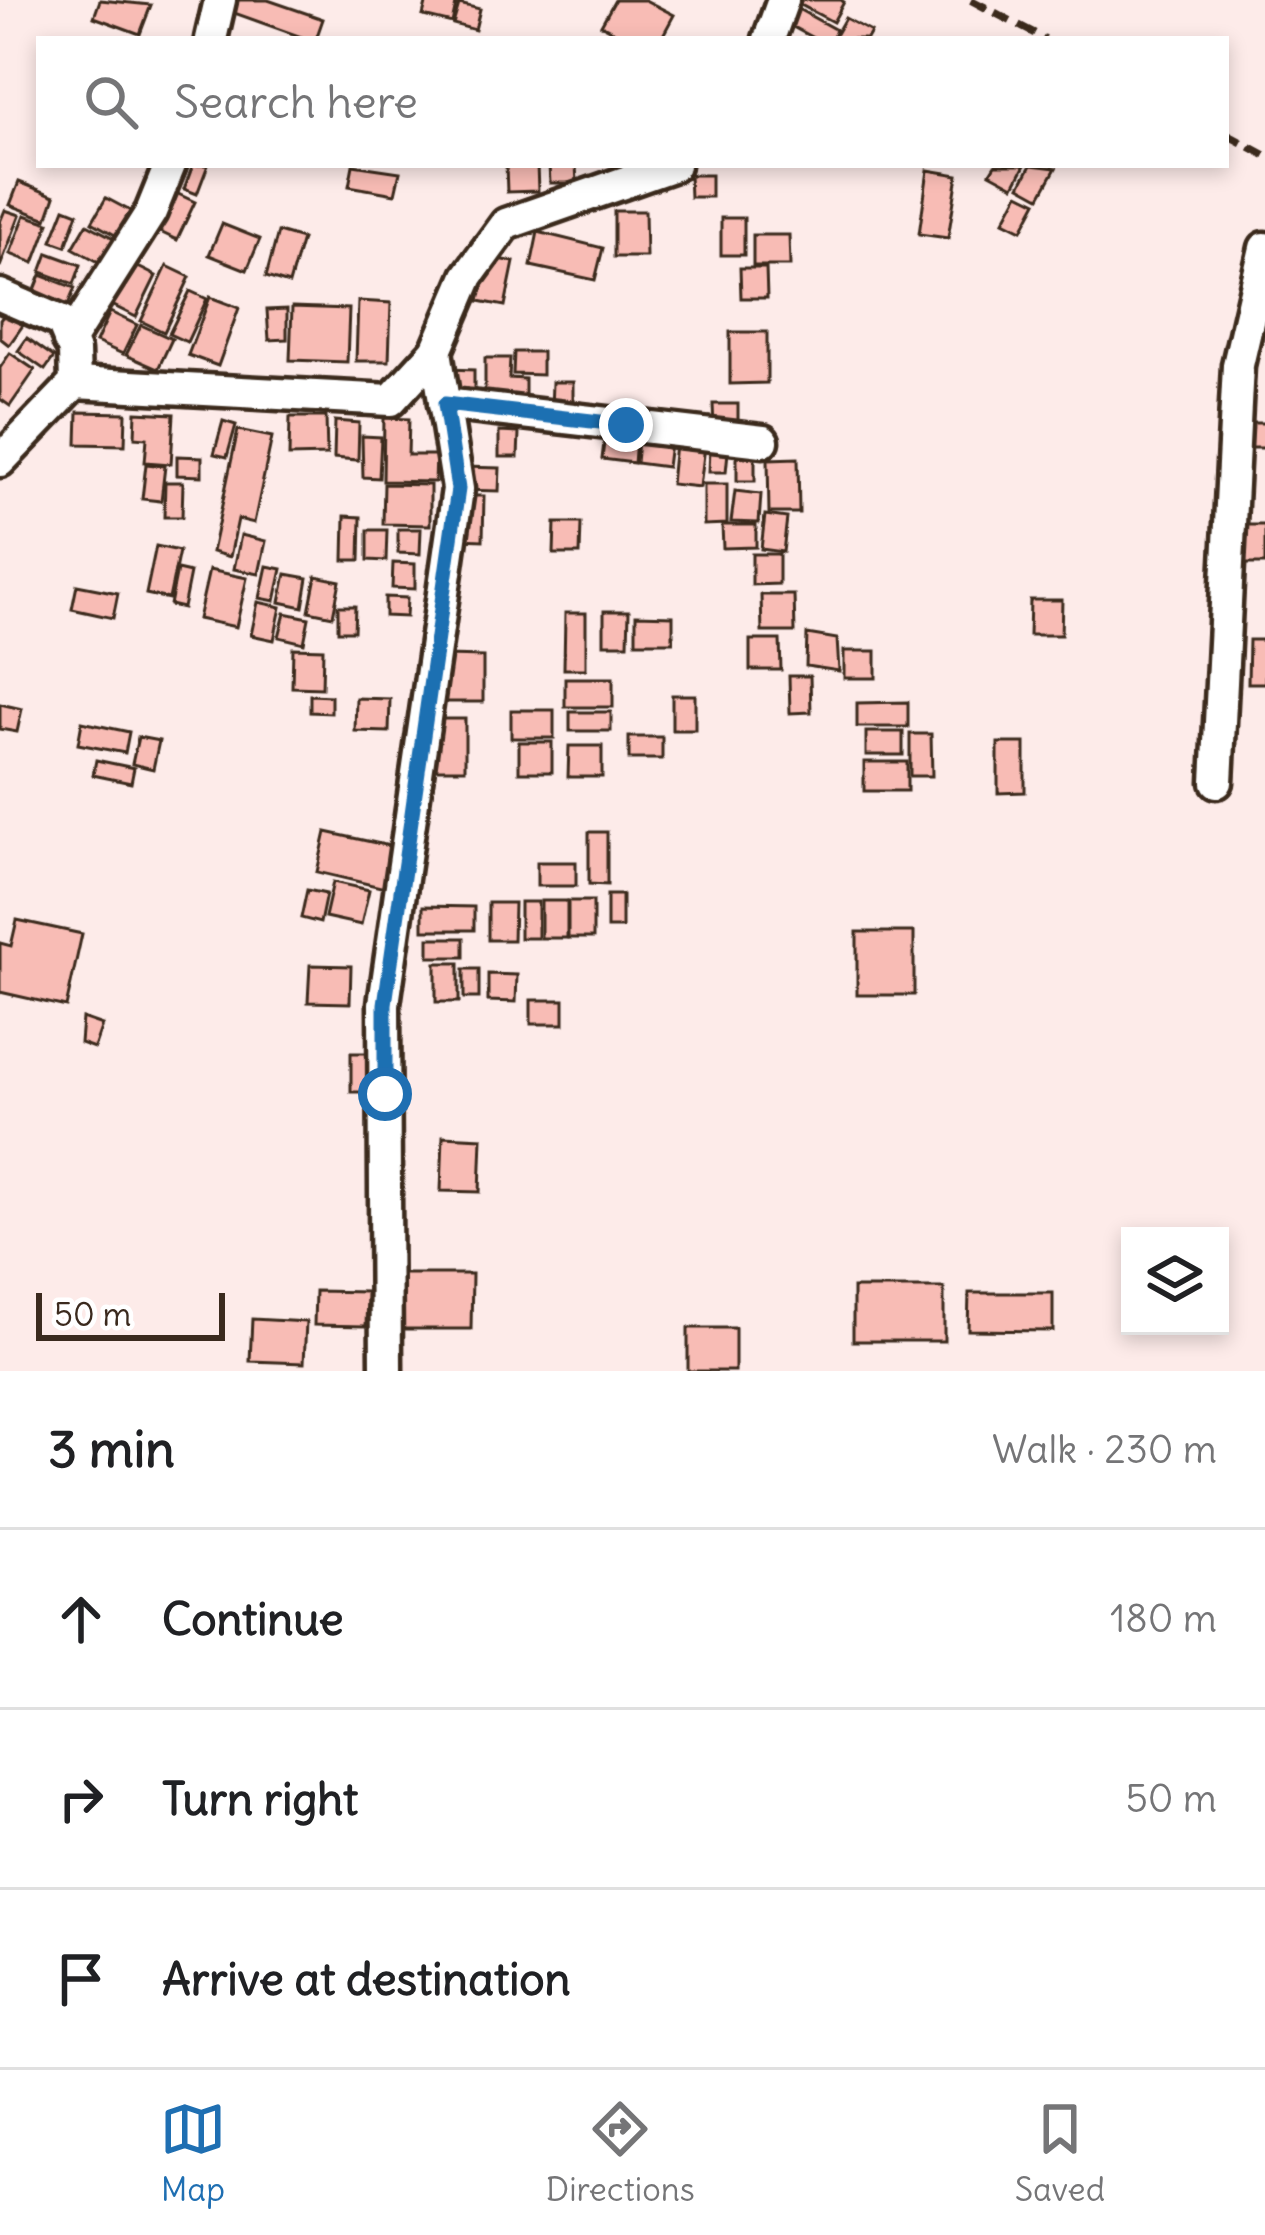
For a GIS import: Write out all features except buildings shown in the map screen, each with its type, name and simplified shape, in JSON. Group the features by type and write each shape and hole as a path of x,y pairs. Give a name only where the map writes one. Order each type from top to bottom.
{"street":[{"path":"212,36 220,0"},
{"path":"771,36 782,0"},
{"path":"69,341 151,212 169,168"},
{"path":"0,461 75,383 391,400 436,351 468,276 506,224 665,168"},
{"path":"1217,782 1238,365 1265,248"},
{"path":"0,295 62,322 75,383"},
{"path":"386,1371 385,1004 458,489 436,351"},
{"path":"445,404 763,441"}],"railway":[{"path":"971,0 1039,36"},
{"path":"1229,136 1265,155"}],"route":[{"path":"385,1094 385,1004 458,489 445,404 626,425"}]}
